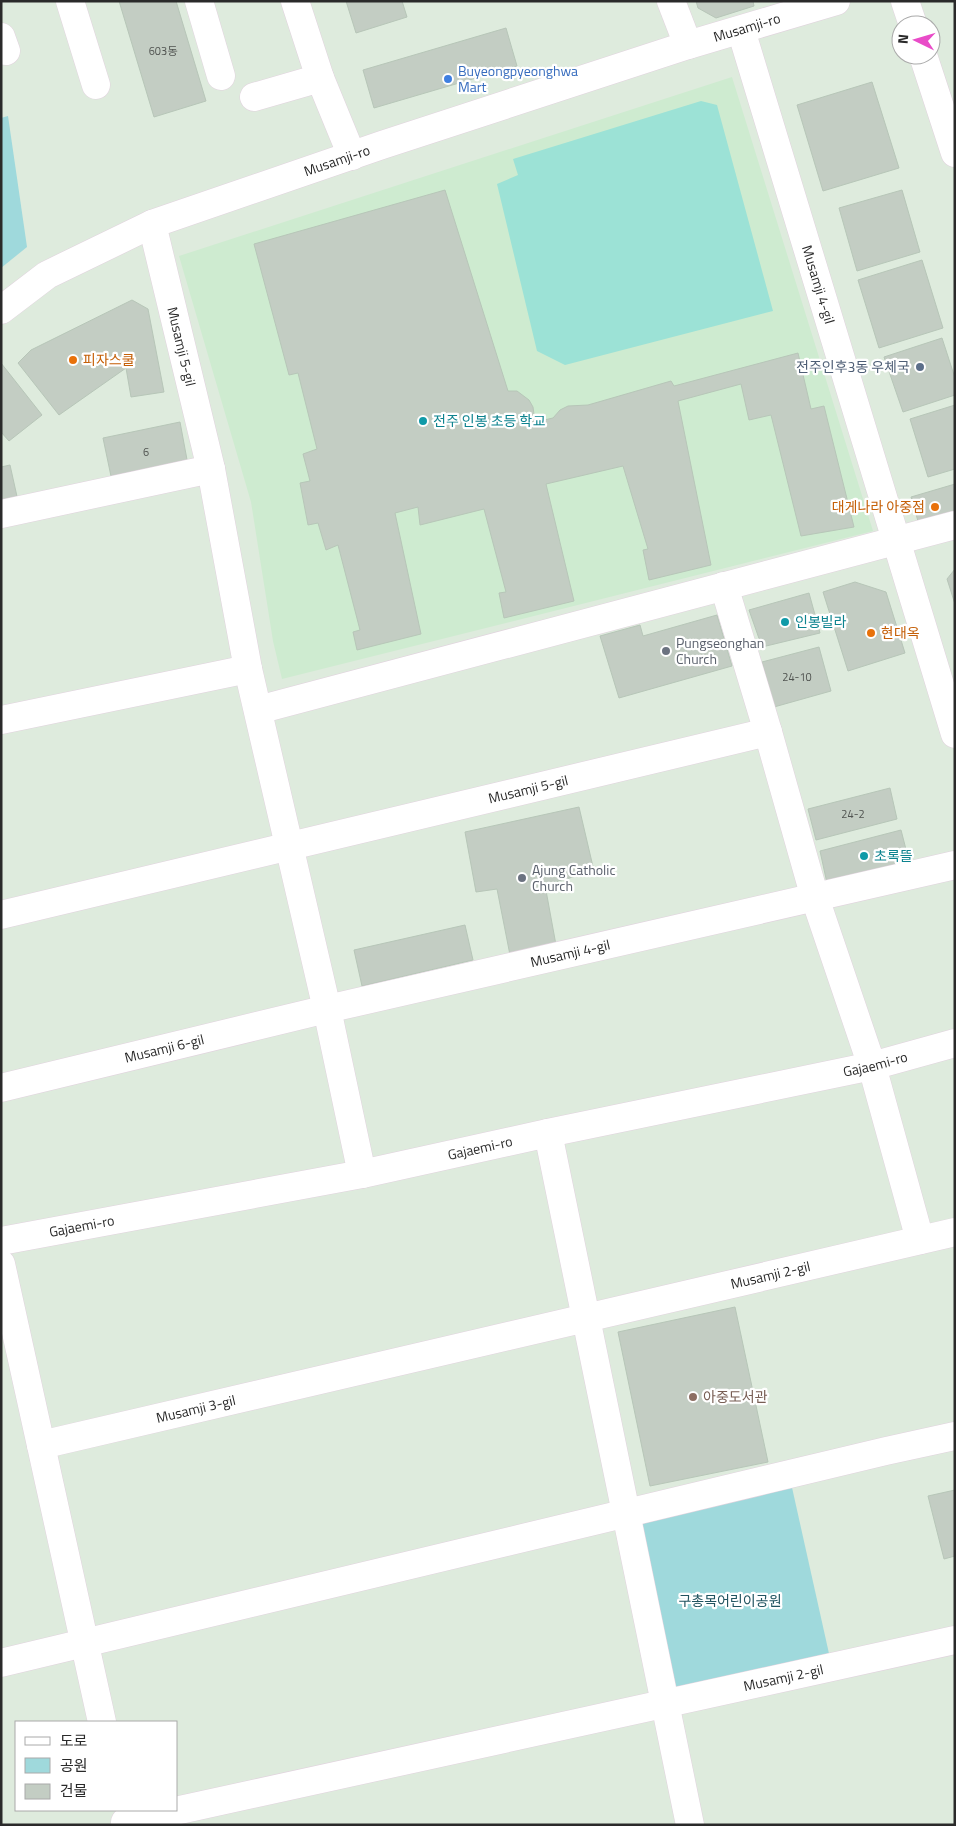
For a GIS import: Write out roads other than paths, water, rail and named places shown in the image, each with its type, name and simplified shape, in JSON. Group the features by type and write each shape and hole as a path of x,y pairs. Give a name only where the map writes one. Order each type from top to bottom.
{"street":[{"path":"70,1 96,85"},
{"path":"199,1 221,76"},
{"path":"295,1 320,78 352,156"},
{"path":"672,1 688,45"},
{"name":"Musamji-ro","path":"1,310 47,275 152,224 688,45 836,1"},
{"path":"905,1 910,15"},
{"name":"Musamji 4-gil","path":"741,30 955,734"},
{"path":"926,65 955,153"},
{"path":"254,97 320,78"},
{"name":"Musamji 5-gil","path":"152,224 211,469 248,669 327,1009 362,1174"},
{"path":"1,514 211,469"},
{"path":"258,710 955,525"},
{"path":"724,586 768,732 814,898 872,1066 920,1240"},
{"path":"1,720 248,669"},
{"name":"Musamji 5-gil","path":"1,915 768,732"},
{"name":"Musamji 4-gil","path":"327,1009 955,865"},
{"name":"Musamji 6-gil","path":"1,1088 327,1009"},
{"name":"Gajaemi-ro","path":"1,1241 362,1174 548,1133 872,1066 955,1044"},
{"path":"548,1133 690,1825"},
{"name":"Musamji 2-gil","path":"351,1373 955,1232"},
{"path":"1,1264 102,1721"},
{"name":"Musamji 3-gil","path":"41,1445 351,1373"},
{"path":"1,1663 955,1436"},
{"name":"Musamji 2-gil","path":"178,1808 405,1761 942,1642"},
{"name":"Musamji 2-gil","path":"124,1819 163,1811"}],"place":[{"name":"Buyeongpyeonghwa Mart","path":"448,79"},
{"name":"피자스쿨","path":"73,360"},
{"name":"전주인후3동 우체국","path":"920,367"},
{"name":"전주 인봉 초등 학교","path":"423,421"},
{"name":"대게나라 아중점","path":"935,507"},
{"name":"인봉빌라","path":"785,622"},
{"name":"현대옥","path":"871,633"},
{"name":"Pungseonghan Church","path":"666,651"},
{"name":"초록뜰","path":"864,856"},
{"name":"Ajung Catholic Church","path":"522,878"},
{"name":"아중도서관","path":"693,1397"}],"park label":[{"name":"구총목어린이공원","path":"730,1601"}]}
